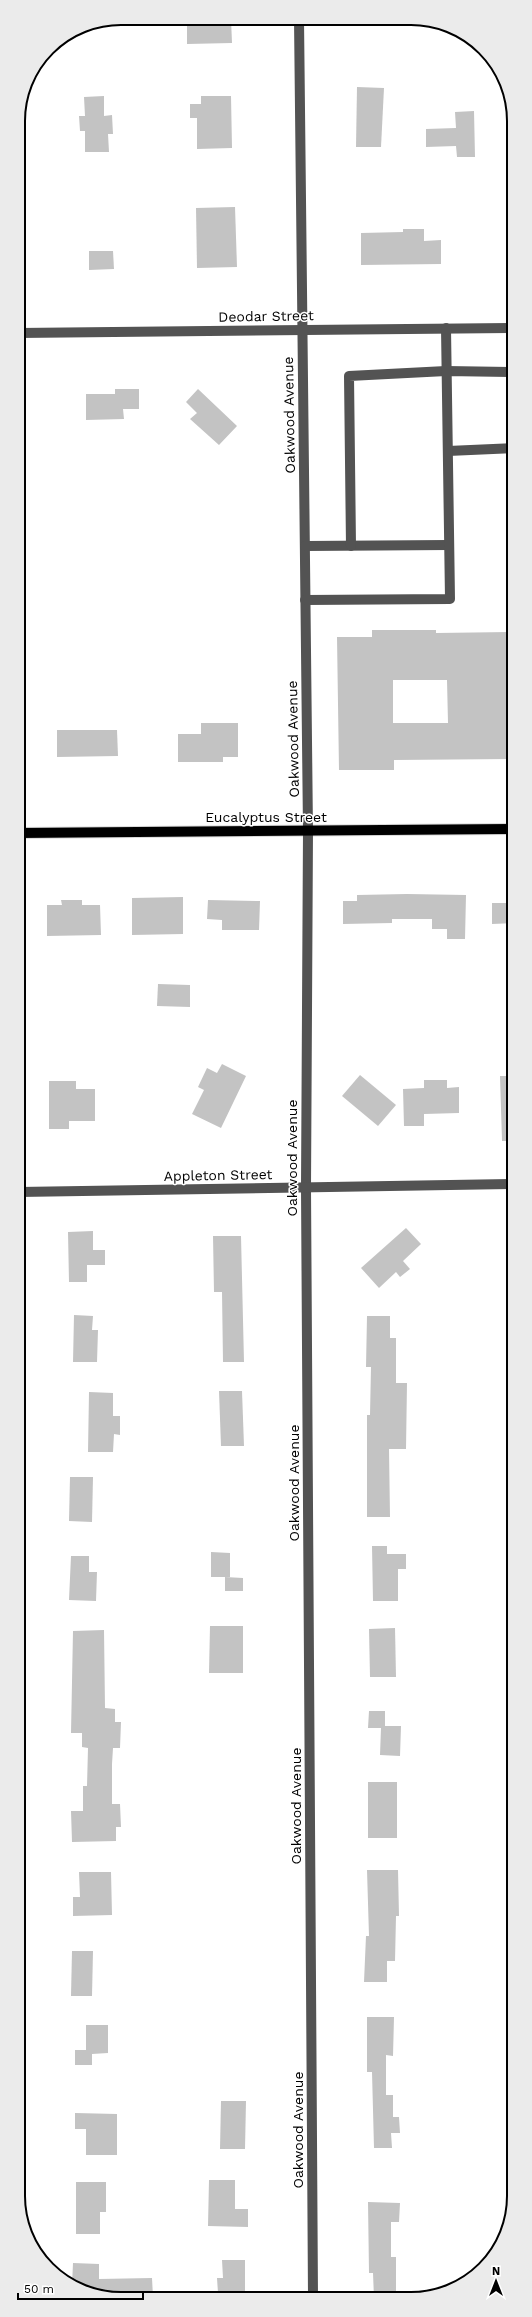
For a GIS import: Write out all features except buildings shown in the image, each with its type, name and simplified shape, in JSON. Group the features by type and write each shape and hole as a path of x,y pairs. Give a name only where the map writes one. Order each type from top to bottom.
{"main road":[{"name":"Eucalyptus Street","path":"25,833 507,829"}],"street":[{"name":"Oakwood Avenue","path":"299,25 308,831 306,1188 313,2292"},
{"path":"305,600 450,600 446,328"},
{"name":"Deodar Street","path":"25,333 507,328"},
{"path":"351,546 349,376 446,371 507,372"},
{"path":"448,451 507,448"},
{"path":"305,546 449,545"},
{"name":"Appleton Street","path":"25,1192 507,1184"}]}
